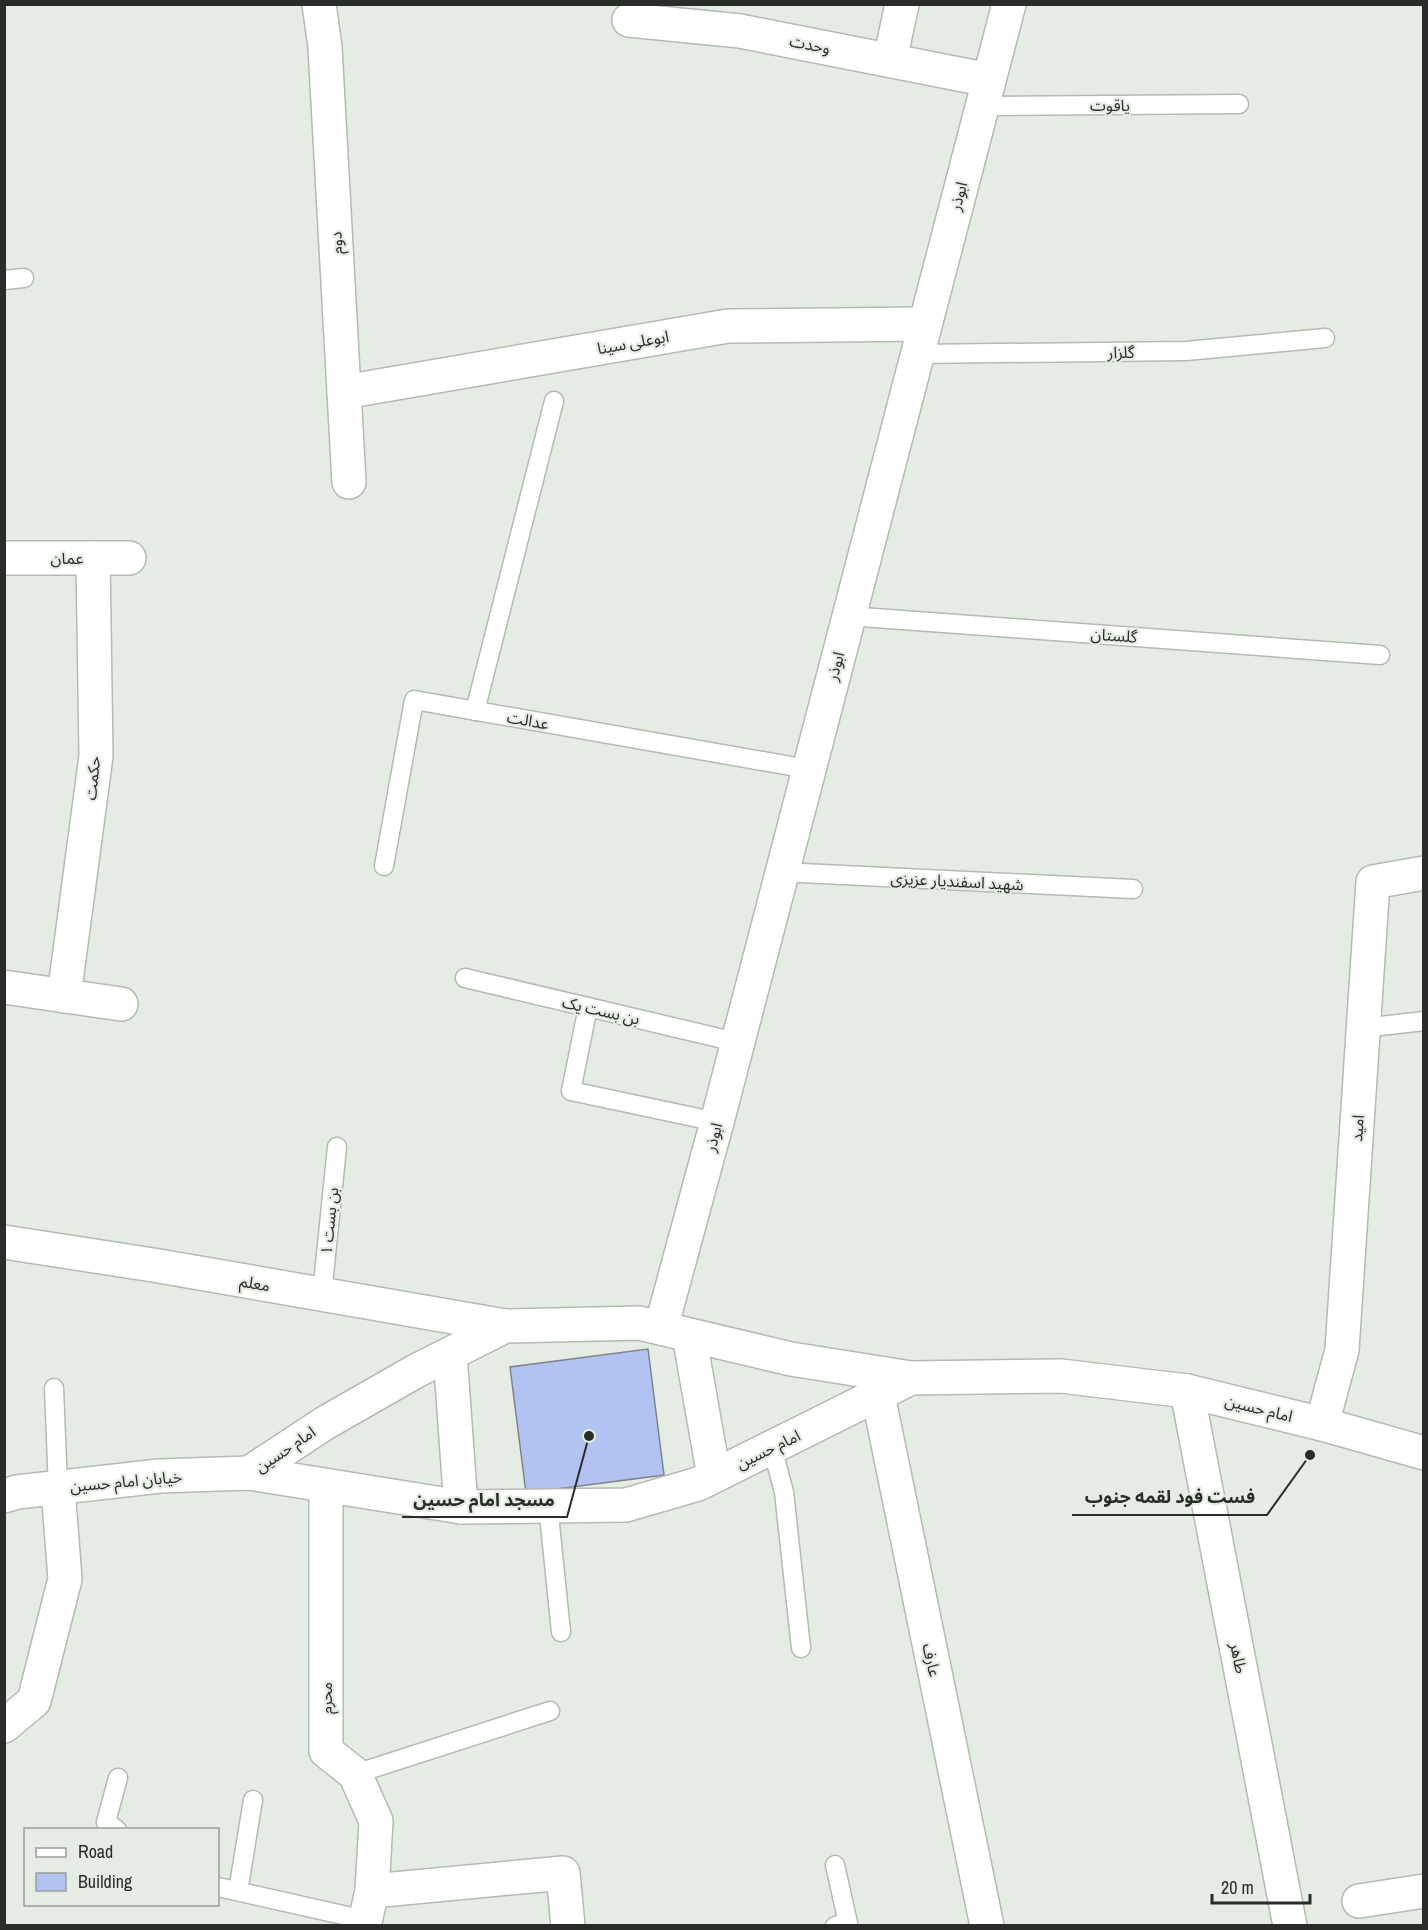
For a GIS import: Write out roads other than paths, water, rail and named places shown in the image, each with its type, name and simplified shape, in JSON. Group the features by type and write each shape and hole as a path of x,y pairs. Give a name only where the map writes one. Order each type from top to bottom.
{"street":[{"name":"دوم","path":"319,4 325,47 349,482"},
{"path":"890,60 902,4"},
{"name":"ابوذر","path":"675,1331 717,1122 736,1042 1009,4"},
{"name":"وحدت","path":"629,20 673,14 740,31 890,60 985,93"},
{"name":"ابوعلی سینا","path":"344,392 728,326 921,339"},
{"name":"عمان","path":"4,558 129,558"},
{"name":"حکمت","path":"64,996 96,756 93,558"},
{"name":"امید","path":"1322,1424 1342,1350 1373,882 1424,873"},
{"path":"4,987 121,1004"},
{"name":"معلم","path":"4,1242 505,1326"},
{"name":"امام حسین","path":"249,1473 325,1423 505,1326 639,1323 791,1359 911,1378 1061,1376 1187,1391 1322,1424 1424,1453"},
{"path":"675,1331 714,1476"},
{"path":"450,1354 461,1507"},
{"name":"امام حسین","path":"249,1473 461,1507 626,1505 698,1484 911,1378"},
{"name":"طاهر","path":"1187,1391 1290,1926"},
{"name":"عارف","path":"878,1395 987,1926"},
{"name":"خیابان امام حسین","path":"4,1496 17,1492 160,1476 249,1473"},
{"name":"محرم","path":"327,1486 326,1751 355,1774 376,1821 367,1912"},
{"path":"4,1726 34,1701 65,1579 58,1488"},
{"path":"367,1912 563,1873 568,1926"},
{"path":"1359,1901 1424,1891"}],"lane":[{"name":"یاقوت","path":"985,93 1239,104"},
{"path":"4,280 24,278"},
{"name":"گلزار","path":"921,339 1186,351 1325,338"},
{"path":"475,711 554,401"},
{"name":"گلستان","path":"848,615 1380,655"},
{"name":"عدالت","path":"384,866 414,700 808,768"},
{"name":"شهید اسفندیار عزیزی","path":"781,872 1133,889"},
{"name":"بن بست یک","path":"465,978 736,1042"},
{"path":"588,1007 571,1091 717,1122"},
{"path":"1363,1028 1424,1022"},
{"name":"بن بست ۱","path":"322,1294 337,1147"},
{"path":"54,1388 58,1488"},
{"path":"772,1447 784,1492 801,1648"},
{"path":"548,1505 561,1632"},
{"path":"355,1774 550,1711"},
{"path":"114,1828 106,1822 118,1778"},
{"path":"238,1891 253,1800"},
{"path":"835,1865 848,1923 835,1926"},
{"path":"219,1887 367,1912"}],"place":[{"name":"مسجد امام حسین","path":"589,1436"},
{"name":"فست فود لقمه جنوب","path":"1310,1455"}]}
